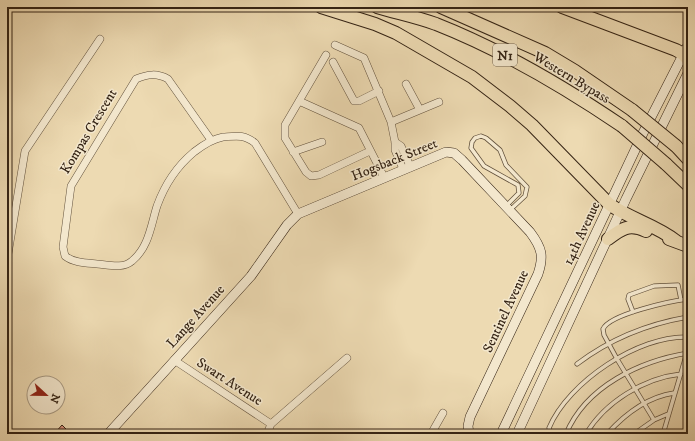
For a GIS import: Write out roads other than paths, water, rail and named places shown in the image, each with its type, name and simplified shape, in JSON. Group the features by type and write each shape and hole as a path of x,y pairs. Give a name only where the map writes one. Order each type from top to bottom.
{"highway":[{"path":"321,7 375,24 396,33 472,77 532,125 609,204 620,212 660,230 676,241"},
{"name":"Western Bypass","path":"378,7 435,24 498,51 566,88 622,126 688,185"},
{"name":"Western Bypass","path":"441,7 545,53 575,71 632,110 676,146 688,159"},
{"path":"562,7 686,53"},
{"path":"608,239 622,229 630,226 641,228 688,246"}],"main road":[{"name":"14th Avenue","path":"501,434 609,204 686,53"},
{"name":"14th Avenue","path":"517,434 620,212 688,72"},
{"name":"Hogsback Street","path":"298,214 441,153 454,153 508,209"},
{"name":"Sentinel Avenue","path":"470,434 468,426 470,417 538,274 542,262 537,242 508,209"},
{"name":"Lange Avenue","path":"108,434 251,276 287,225 298,214"},
{"path":"521,434 525,418"}],"street":[{"path":"7,260 20,169 25,151 29,142 100,39"},
{"path":"335,45 364,58 391,122 395,142 401,146 407,167"},
{"path":"326,55 284,129 285,138 306,172 312,176 319,175 370,150"},
{"path":"333,62 354,101 359,101 379,91"},
{"name":"Kompas Crescent","path":"211,140 168,79 161,75 154,74 136,79 71,186 63,247 65,256 74,261 122,266 132,262 147,241 157,207 173,174 191,155 211,140 239,135 255,143 298,214"},
{"path":"406,84 420,110"},
{"path":"299,101 356,126 361,131 384,177"},
{"path":"391,122 439,102"},
{"path":"293,152 322,142"},
{"path":"267,434 271,424 347,358"},
{"name":"Swart Avenue","path":"174,360 271,424"},
{"path":"431,434 443,413"}],"lane":[{"path":"481,136 486,138 500,150 506,165 526,187 525,196 508,209 519,193 518,185 484,166 472,148 472,142 475,138 481,136"},
{"path":"633,312 628,299 629,295 654,286 678,285 681,300"},
{"path":"654,420 636,388 617,359 604,333 604,326 633,312 661,304 688,299"},
{"path":"577,364 608,342 635,330 688,317"},
{"path":"552,434 549,430 551,425 568,400 602,367 648,344 670,338 688,337"},
{"path":"566,434 587,404 602,389 625,373 688,351"},
{"path":"662,434 688,351"},
{"path":"586,434 594,422 610,407 636,388 659,378 681,374"},
{"path":"607,434 621,419 644,403 663,395 674,393"},
{"path":"634,434 654,420 668,414"},
{"path":"684,434 688,423"}]}
